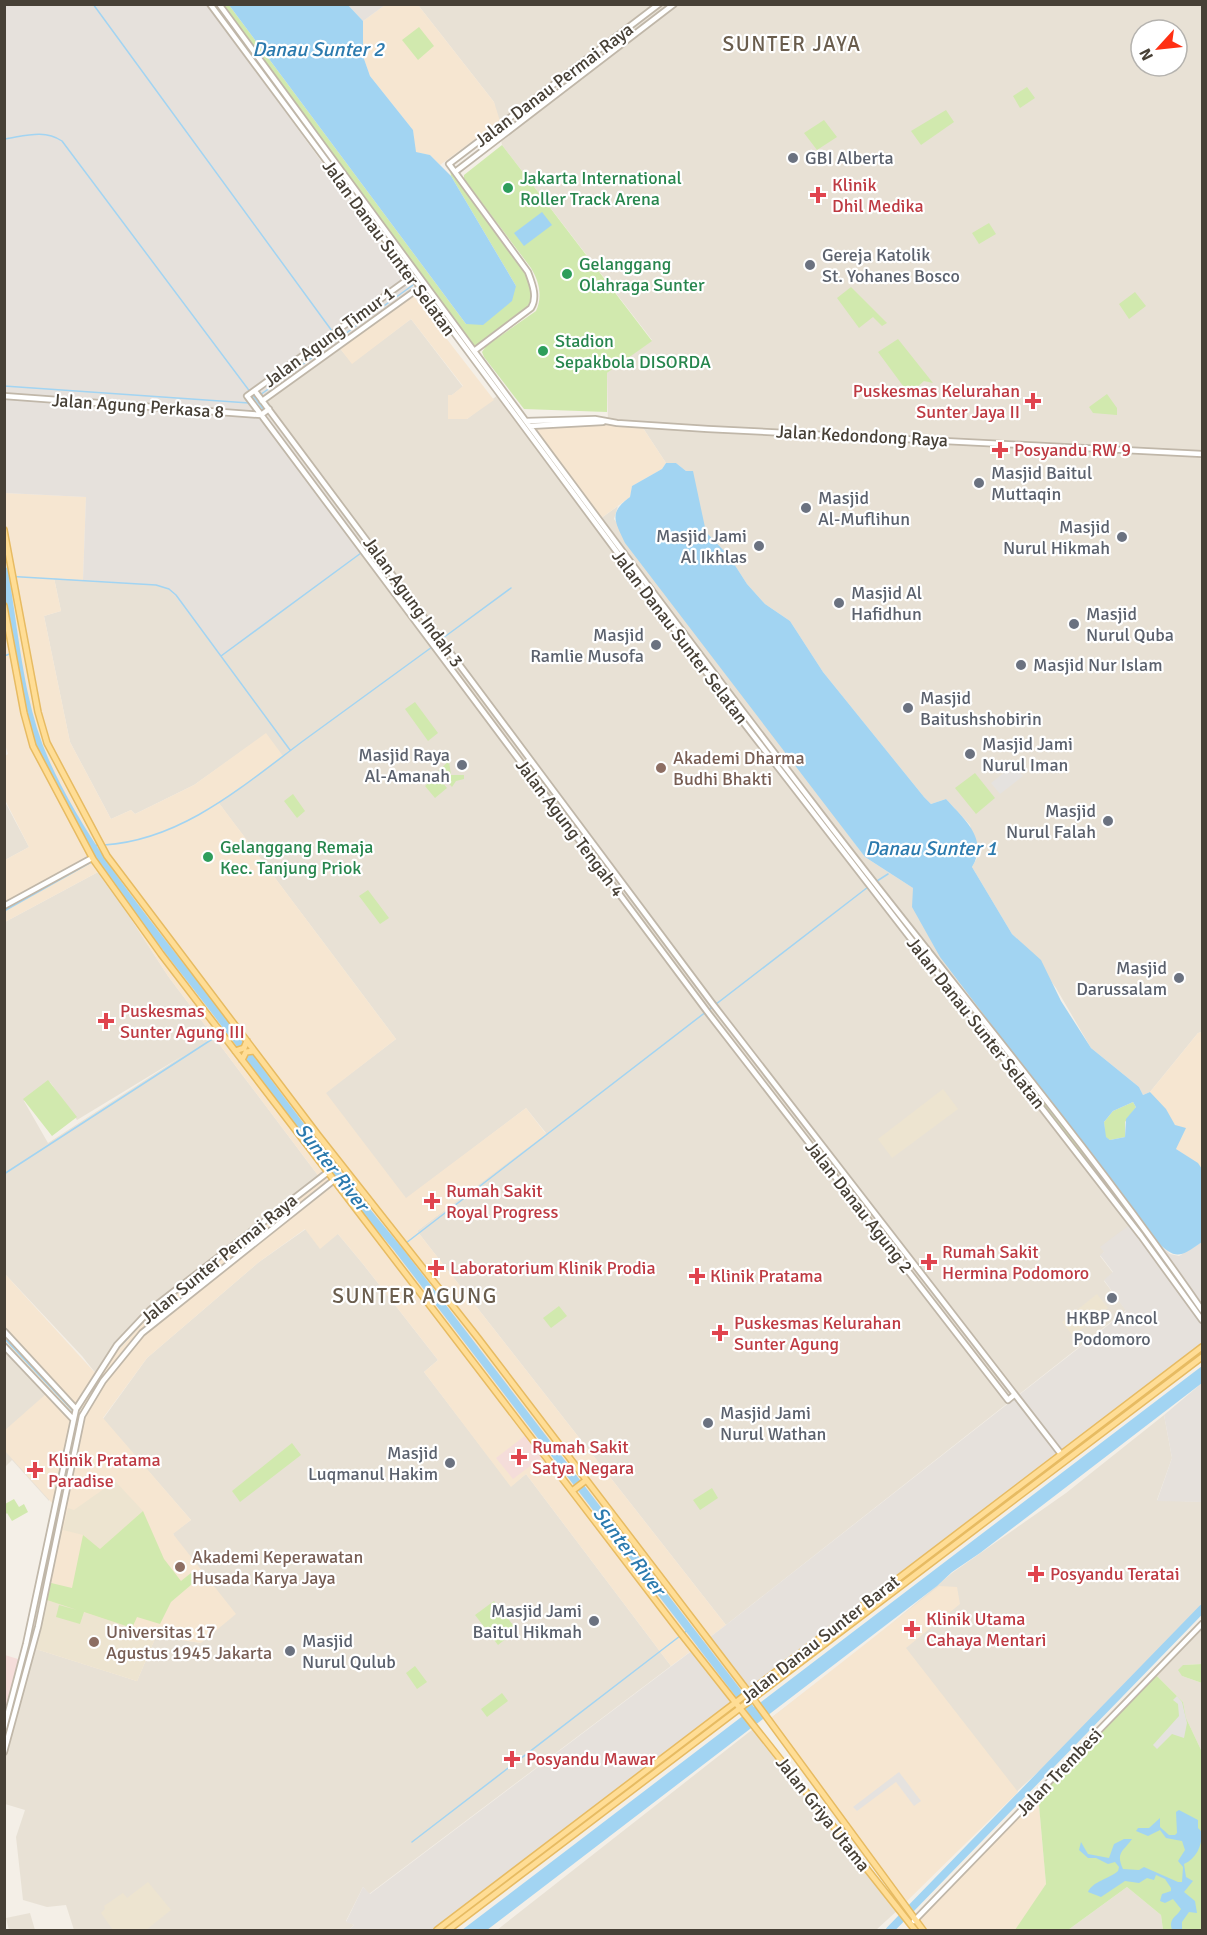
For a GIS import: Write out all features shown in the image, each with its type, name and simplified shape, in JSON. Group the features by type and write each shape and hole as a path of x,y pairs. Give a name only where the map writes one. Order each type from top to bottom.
{"main road":[{"path":"4,530 38,712 47,743 106,854 247,1041"},
{"path":"4,606 33,746 92,858 244,1053"},
{"path":"244,1053 247,1041"},
{"path":"244,1053 247,1041"},
{"name":"Jalan Griya Utama","path":"244,1053 330,1175 574,1490 686,1640 915,1930"},
{"name":"Jalan Griya Utama","path":"244,1053 408,1248 747,1695 768,1718 923,1930"},
{"name":"Jalan Danau Sunter Barat","path":"448,1930 654,1766 1203,1347"},
{"name":"Jalan Danau Sunter Barat","path":"437,1930 743,1710 1203,1357"},
{"path":"574,1490 584,1481"},
{"path":"654,1766 659,1772"}],"street":[{"name":"Jalan Danau Sunter Selatan","path":"210,4 746,726 998,1037 1203,1310"},
{"name":"Jalan Danau Sunter Selatan","path":"219,4 414,278"},
{"path":"649,4 658,15"},
{"path":"662,7 674,4"},
{"name":"Jalan Danau Permai Raya","path":"662,7 658,15 455,172 449,164 653,9 662,7"},
{"path":"292,116 298,112"},
{"path":"455,172 528,272 534,290 534,303 531,308 474,351"},
{"name":"Jalan Agung Timur 1","path":"252,393 414,278"},
{"name":"Jalan Danau Sunter Selatan","path":"420,286 474,351 549,450 872,884 1203,1320"},
{"name":"Jalan Agung Timur 1","path":"262,400 420,286"},
{"name":"Jalan Agung Indah 3","path":"252,393 262,400 570,814"},
{"name":"Jalan Agung Indah 3","path":"252,393 253,404 435,648"},
{"name":"Jalan Agung Perkasa 8","path":"4,396 261,415"},
{"path":"261,415 268,409"},
{"name":"Jalan Kedondong Raya","path":"528,424 590,419 606,422 1203,454"},
{"path":"543,454 549,450"},
{"name":"Jalan Agung Tengah 4","path":"435,648 705,1008"},
{"name":"Jalan Agung Tengah 4","path":"570,814 714,1006"},
{"path":"4,906 92,858"},
{"name":"Jalan Danau Agung 2","path":"714,1006 1061,1454"},
{"name":"Jalan Danau Agung 2","path":"705,1008 1008,1400 1013,1392"},
{"path":"4,1752 38,1628 78,1425 89,1394 134,1342 160,1317 330,1175"},
{"name":"Jalan Sunter Permai Raya","path":"4,1728 26,1644 76,1409 89,1394 117,1346 150,1310 330,1175"},
{"path":"4,1331 82,1416"},
{"path":"4,1346 78,1425"},
{"name":"Jalan Trembesi","path":"914,1919 1203,1624"},
{"path":"909,1924 914,1919"}],"shaded area":[{"path":"4,5 207,5 416,291 259,404 367,549 221,656 169,589 156,585 83,580 86,497 5,493"},
{"path":"348,5 385,5 363,21"},
{"path":"385,5 418,5 494,102 500,121 440,165 430,155 415,152 413,130 370,76 363,56 363,21"},
{"path":"418,5 1202,5 1202,1032 1198,1033 1150,1092 1143,1095 1139,1087 1091,1048 1056,988 1024,945 1012,934 972,867 977,858 970,825 946,799 931,804 924,797 823,672 790,621 765,604 747,584 729,556 706,532 686,471 676,463 666,463 643,428 608,425 607,373 652,340 502,145 494,102"},
{"path":"412,294 494,400 467,419 448,419 448,395 452,395 463,386 411,319 352,364 338,346"},
{"path":"411,319 463,387 452,395 467,419 498,395 600,519 618,506 614,519 865,857 913,888 1101,1170 1140,1217 1100,1256 1113,1273 1104,1281 1126,1310 726,1625 417,1231 546,1133 526,1108 406,1199 325,1093 396,1039 218,802 282,756 266,734 194,785 135,814 131,810 111,819 70,742 44,616 61,611 54,578 156,585 169,589 176,595 366,549 258,404 338,346 352,363"},
{"path":"608,425 643,428 666,463 662,469 632,486 630,497 600,519 530,426"},
{"path":"5,493 86,497 83,580 54,578 61,611 44,616 70,742 111,819 131,810 135,814 194,785 266,733 283,756 219,803 396,1039 326,1093 406,1198 526,1108 546,1134 417,1231 726,1625 671,1666 526,1474 511,1487 424,1372 438,1360 338,1234 320,1249 305,1229 259,1262 147,1358 103,1418 191,1520 173,1534 236,1614 201,1643 156,1636 137,1681 33,1648 61,1513 5,1451 4,1431 46,1394 5,1349 5,1274 97,1375 117,1345 150,1310 320,1178 168,976 100,871 5,922 5,860 29,847 5,800 5,756 8,754 4,741"},
{"path":"1014,765 1023,776 1000,794 991,783"},
{"path":"4,800 29,847 5,860 4,860"},
{"path":"100,871 168,976 320,1178 97,1375 5,1274 5,922","holes":["184,1055 48,1143 24,1101 50,1082 77,1120"]},
{"path":"1202,1032 1202,1169 1176,1149 1175,1125 1150,1092 1198,1033"},
{"path":"943,1089 958,1109 892,1158 878,1139"},
{"path":"1140,1217 1155,1240 1170,1254 1179,1256 1202,1242 1202,1341 1200,1346 433,1930 349,1930 354,1925 346,1922 363,1887 370,1894 726,1625 1126,1311 1104,1280 1113,1272 1100,1255 1104,1252 1100,1247"},
{"path":"306,1229 338,1234 438,1360 424,1372 511,1486 526,1474 671,1666 369,1894 363,1887 346,1921 354,1925 349,1930 74,1930 66,1905 47,1907 23,1900 16,1837 25,1810 5,1804 4,1748 33,1648 137,1681 156,1636 201,1643 173,1533 191,1520 103,1419 147,1358 259,1262"},
{"path":"1097,1294 1108,1308 1073,1336 1062,1322"},
{"path":"4,1349 66,1415 49,1501 12,1460 5,1467"},
{"path":"1202,1383 1202,1502 1157,1501 1172,1458 1164,1415"},
{"path":"1164,1415 1172,1458 1157,1500 1202,1502 1202,1608 1089,1725 988,1818 911,1896 771,1718 866,1645 952,1573 1066,1493"},
{"name":"Rumah Sakit Satya Negara","path":"526,1435 542,1457 513,1479 496,1458"},
{"path":"115,1481 143,1511 100,1549 83,1535 63,1530 68,1508 74,1510"},
{"path":"939,1586 957,1587 960,1604 906,1648 1018,1792 905,1903 771,1718"},
{"name":"Universitas 17 Agustus 1945 Jakarta","path":"44,1599 156,1636 137,1681 33,1648"},
{"path":"1202,1624 1202,1664 1183,1665 1182,1676 1202,1683 1202,1752 1186,1718 1183,1702 1155,1674"},
{"path":"5,1655 21,1660 12,1728 5,1726"},
{"path":"1177,1696 1182,1702 1187,1723 1184,1738 1172,1734 1157,1749 1153,1745 1179,1716 1178,1704 1173,1700"},
{"path":"753,1729 898,1910 876,1930 497,1930"},
{"path":"899,1772 921,1801 914,1806 896,1782 857,1811 853,1807"},
{"path":"1038,1794 1046,1884 1018,1928 1015,1930 923,1930 915,1920"},
{"path":"148,1882 171,1910 146,1930 113,1930 101,1913 105,1909 104,1906 123,1893 127,1898"},
{"path":"1127,1887 1161,1915 1163,1930 1068,1930"},
{"path":"30,1913 35,1930 9,1930 6,1918"}],"green space":[{"path":"219,5 229,5 466,324 516,286 451,176 449,164 528,272 534,303 474,351 260,62 282,94 242,48 247,44"},
{"path":"419,27 434,46 418,60 402,40"},
{"path":"1027,87 1035,98 1020,108 1013,96"},
{"path":"946,110 954,122 921,145 911,131"},
{"path":"824,120 837,137 817,150 804,133"},
{"name":"Gelanggang Olahraga Sunter","path":"502,145 652,341 607,373 607,412 524,409 482,352 486,346 536,311 540,294 531,268 464,179 464,175"},
{"path":"989,223 996,234 979,244 972,233"},
{"path":"851,287 887,323 882,326 873,317 859,328 837,298"},
{"path":"1135,292 1146,306 1129,319 1119,304"},
{"path":"898,339 933,383 924,381 909,394 878,352"},
{"path":"482,363 871,877 867,882 477,366"},
{"path":"1107,394 1117,408 1117,415 1093,413 1089,407"},
{"path":"415,702 438,733 428,741 405,709"},
{"path":"449,761 451,775 464,775 464,779 456,781 452,787 438,771"},
{"path":"975,773 995,798 976,814 955,788"},
{"path":"437,776 447,788 435,798 425,786"},
{"path":"293,794 305,811 297,818 284,801"},
{"path":"879,888 1124,1203 1202,1310 1202,1320 1138,1231 872,889"},
{"path":"368,890 389,918 380,924 359,896"},
{"path":"48,1080 77,1117 52,1136 23,1099"},
{"path":"1133,1102 1136,1107 1125,1122 1125,1137 1110,1140 1105,1137 1104,1122 1113,1111"},
{"path":"559,1306 567,1316 551,1328 543,1318"},
{"path":"292,1443 301,1455 240,1502 232,1491"},
{"path":"712,1488 718,1498 700,1510 693,1500"},
{"path":"14,1499 19,1507 24,1504 28,1512 12,1521 7,1513 5,1515 5,1504"},
{"path":"143,1511 164,1559 181,1581 191,1573 198,1579 171,1602 160,1624 137,1617 132,1628 84,1612 80,1624 56,1617 59,1605 77,1610 44,1599 47,1582 72,1588 83,1535 100,1549"},
{"path":"494,1601 517,1630 498,1645 475,1615"},
{"path":"1202,1664 1202,1683 1182,1676 1178,1670 1183,1665"},
{"path":"415,1666 427,1682 417,1689 406,1673"},
{"path":"1155,1674 1183,1702 1186,1718 1202,1752 1202,1930 1163,1930 1161,1915 1127,1887 1068,1930 1015,1930 1046,1884 1038,1794"},
{"path":"502,1693 508,1701 487,1717 481,1709"}],"water":[{"name":"Danau Sunter 2","path":"229,5 348,5 363,21 363,56 370,76 413,130 416,152 430,155 451,176 516,286 512,301 483,325 466,324"},
{"path":"542,212 552,225 524,246 514,233"},
{"name":"Danau Sunter 1","path":"666,463 676,463 686,471 693,471 706,532 729,556 747,584 765,604 790,621 823,672 924,797 931,804 946,799 967,822 978,847 977,857 972,867 1012,934 1041,960 1061,1001 1091,1048 1139,1087 1143,1095 1150,1092 1166,1109 1175,1125 1186,1128 1176,1149 1198,1163 1202,1169 1202,1242 1183,1254 1173,1254 1155,1240 940,957 912,907 913,888 865,857 625,543 616,523 616,513 630,497 632,486 662,469","holes":["1133,1102 1136,1107 1126,1119 1125,1137 1110,1140 1106,1137 1104,1122 1113,1111"]},
{"path":"1202,1366 1202,1383 487,1930 462,1930"},
{"path":"1179,1810 1198,1820 1198,1828 1202,1832 1198,1851 1184,1864 1186,1877 1193,1881 1184,1892 1195,1901 1197,1913 1189,1912 1182,1922 1182,1930 1172,1930 1172,1920 1181,1909 1173,1899 1165,1903 1160,1901 1162,1894 1171,1891 1171,1888 1165,1879 1156,1875 1154,1880 1147,1878 1139,1883 1125,1881 1101,1897 1088,1892 1094,1885 1118,1871 1119,1867 1115,1862 1108,1864 1096,1858 1088,1858 1079,1850 1081,1842 1088,1854 1109,1858 1114,1844 1124,1839 1132,1839 1120,1855 1123,1869 1139,1870 1144,1867 1182,1882 1183,1867 1178,1861 1185,1850 1182,1841 1166,1838 1160,1830 1148,1836 1136,1831 1138,1828 1149,1828 1160,1818 1160,1827 1169,1835 1175,1835 1177,1833 1176,1812"}],"waterway":[{"path":"93,4 332,331"},
{"path":"4,139 41,134 62,141 263,409"},
{"path":"260,395 413,285"},
{"path":"4,386 249,403"},
{"path":"221,656 361,553"},
{"name":"Sunter River","path":"4,571 19,668 36,739 62,795 100,859 327,1160 398,1249 755,1715"},
{"path":"5,576 156,585 169,589 176,595 290,750"},
{"path":"443,638 511,588"},
{"path":"104,845 132,841 160,833 210,808 258,776 432,647"},
{"path":"4,656 18,651"},
{"name":"Sunter River","path":"91,846 99,845"},
{"path":"4,911 93,861"},
{"path":"877,881 888,874"},
{"path":"406,1243 868,887"},
{"name":"Sunter River","path":"224,1031 227,1028"},
{"path":"4,1174 217,1036"},
{"path":"115,1352 152,1312 206,1269"},
{"path":"4,1338 72,1410"},
{"path":"80,1409 86,1397"},
{"path":"890,1930 1202,1609"},
{"name":"Sunter River","path":"684,1633 689,1629"},
{"path":"412,1842 680,1636"}],"place":[{"name":"GBI Alberta","path":"793,158"},
{"name":"Jakarta International Roller Track Arena","path":"508,188"},
{"name":"Klinik Dhil Medika","path":"818,195"},
{"name":"Gereja Katolik St. Yohanes Bosco","path":"810,265"},
{"name":"Gelanggang Olahraga Sunter","path":"567,274"},
{"name":"Stadion Sepakbola DISORDA","path":"543,351"},
{"name":"Puskesmas Kelurahan Sunter Jaya II","path":"1033,401"},
{"name":"Posyandu RW 9","path":"1000,450"},
{"name":"Masjid Baitul Muttaqin","path":"979,483"},
{"name":"Masjid Al-Muflihun","path":"806,508"},
{"name":"Masjid Nurul Hikmah","path":"1122,537"},
{"name":"Masjid Jami Al Ikhlas","path":"759,546"},
{"name":"Masjid Al Hafidhun","path":"839,603"},
{"name":"Masjid Nurul Quba","path":"1074,624"},
{"name":"Masjid Ramlie Musofa","path":"656,645"},
{"name":"Masjid Nur Islam","path":"1021,665"},
{"name":"Masjid Baitushshobirin","path":"908,708"},
{"name":"Masjid Jami Nurul Iman","path":"970,754"},
{"name":"Masjid Raya Al-Amanah","path":"462,765"},
{"name":"Akademi Dharma Budhi Bhakti","path":"661,768"},
{"name":"Masjid Nurul Falah","path":"1108,821"},
{"name":"Gelanggang Remaja Kec. Tanjung Priok","path":"208,857"},
{"name":"Masjid Darussalam","path":"1179,978"},
{"name":"Puskesmas Sunter Agung III","path":"106,1021"},
{"name":"Rumah Sakit Royal Progress","path":"432,1201"},
{"name":"Rumah Sakit Hermina Podomoro","path":"929,1262"},
{"name":"Laboratorium Klinik Prodia","path":"436,1268"},
{"name":"Klinik Pratama","path":"697,1276"},
{"name":"HKBP Ancol Podomoro","path":"1112,1298"},
{"name":"Puskesmas Kelurahan Sunter Agung","path":"720,1333"},
{"name":"Masjid Jami Nurul Wathan","path":"708,1423"},
{"name":"Rumah Sakit Satya Negara","path":"519,1457"},
{"name":"Masjid Luqmanul Hakim","path":"450,1463"},
{"name":"Klinik Pratama Paradise","path":"35,1470"},
{"name":"Akademi Keperawatan Husada Karya Jaya","path":"180,1567"},
{"name":"Posyandu Teratai","path":"1036,1574"},
{"name":"Masjid Jami Baitul Hikmah","path":"594,1621"},
{"name":"Klinik Utama Cahaya Mentari","path":"912,1629"},
{"name":"Universitas 17 Agustus 1945 Jakarta","path":"94,1642"},
{"name":"Masjid Nurul Qulub","path":"290,1651"},
{"name":"Posyandu Mawar","path":"512,1759"}],"district":[{"name":"SUNTER JAYA","path":"792,44"},
{"name":"SUNTER AGUNG","path":"415,1296"}]}
